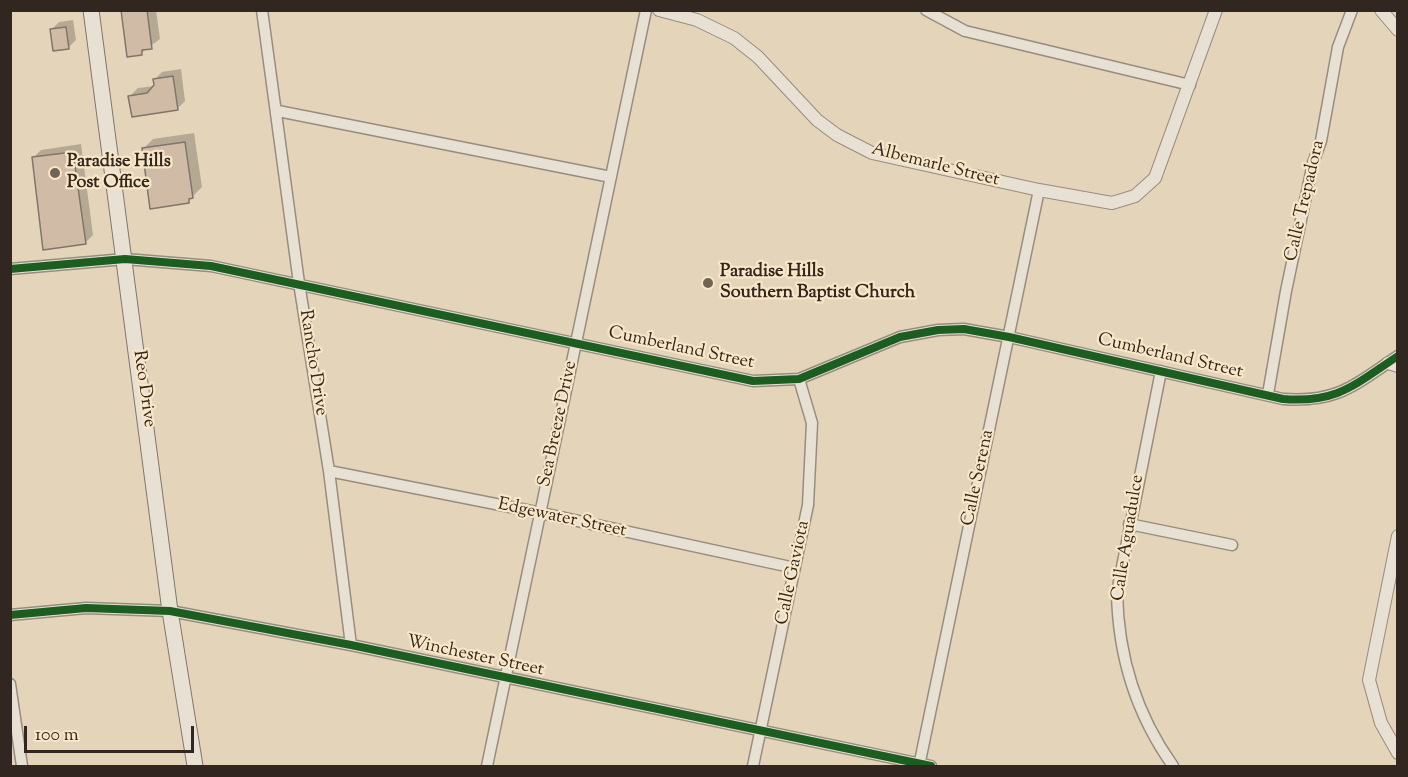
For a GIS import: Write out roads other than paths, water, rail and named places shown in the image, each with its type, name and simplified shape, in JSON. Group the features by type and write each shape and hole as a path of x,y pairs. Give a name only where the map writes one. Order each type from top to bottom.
{"main road":[{"name":"Reo Drive","path":"91,10 170,611 195,766"}],"street":[{"name":"Rancho Drive","path":"262,10 278,111 299,284 329,471 351,645"},
{"name":"Sea Breeze Drive","path":"487,766 646,10"},
{"name":"Albemarle Street","path":"659,10 697,20 734,38 758,57 817,120 837,135 872,153 1039,190 1112,203 1135,196 1155,178 1190,85"},
{"path":"926,10 965,30 1190,85 1216,10"},
{"name":"Calle Trepadora","path":"1268,394 1286,291 1313,163 1321,141 1338,47 1352,10"},
{"path":"1381,10 1398,30"},
{"path":"278,111 611,177"},
{"name":"Calle Serena","path":"919,765 1039,190"},
{"name":"Cumberland Street","path":"10,268 125,259 211,266 753,381 799,379 900,338 938,330 964,329 1009,337 1283,399 1322,399 1339,394 1394,362"},
{"name":"Calle Aguadulce","path":"1161,371 1117,592 1118,628 1136,698 1152,734 1173,766"},
{"name":"Calle Gaviota","path":"753,766 808,505 812,423 799,379"},
{"name":"Edgewater Street","path":"329,471 541,513 795,568"},
{"path":"1130,524 1232,546"},
{"path":"1398,536 1369,680 1381,723 1398,753"},
{"name":"Winchester Street","path":"10,615 86,608 170,611 351,645 505,679 931,766"},
{"path":"10,684 22,766"}],"place":[{"name":"Paradise Hills Post Office","path":"55,173"},
{"name":"Paradise Hills Southern Baptist Church","path":"708,283"}]}
